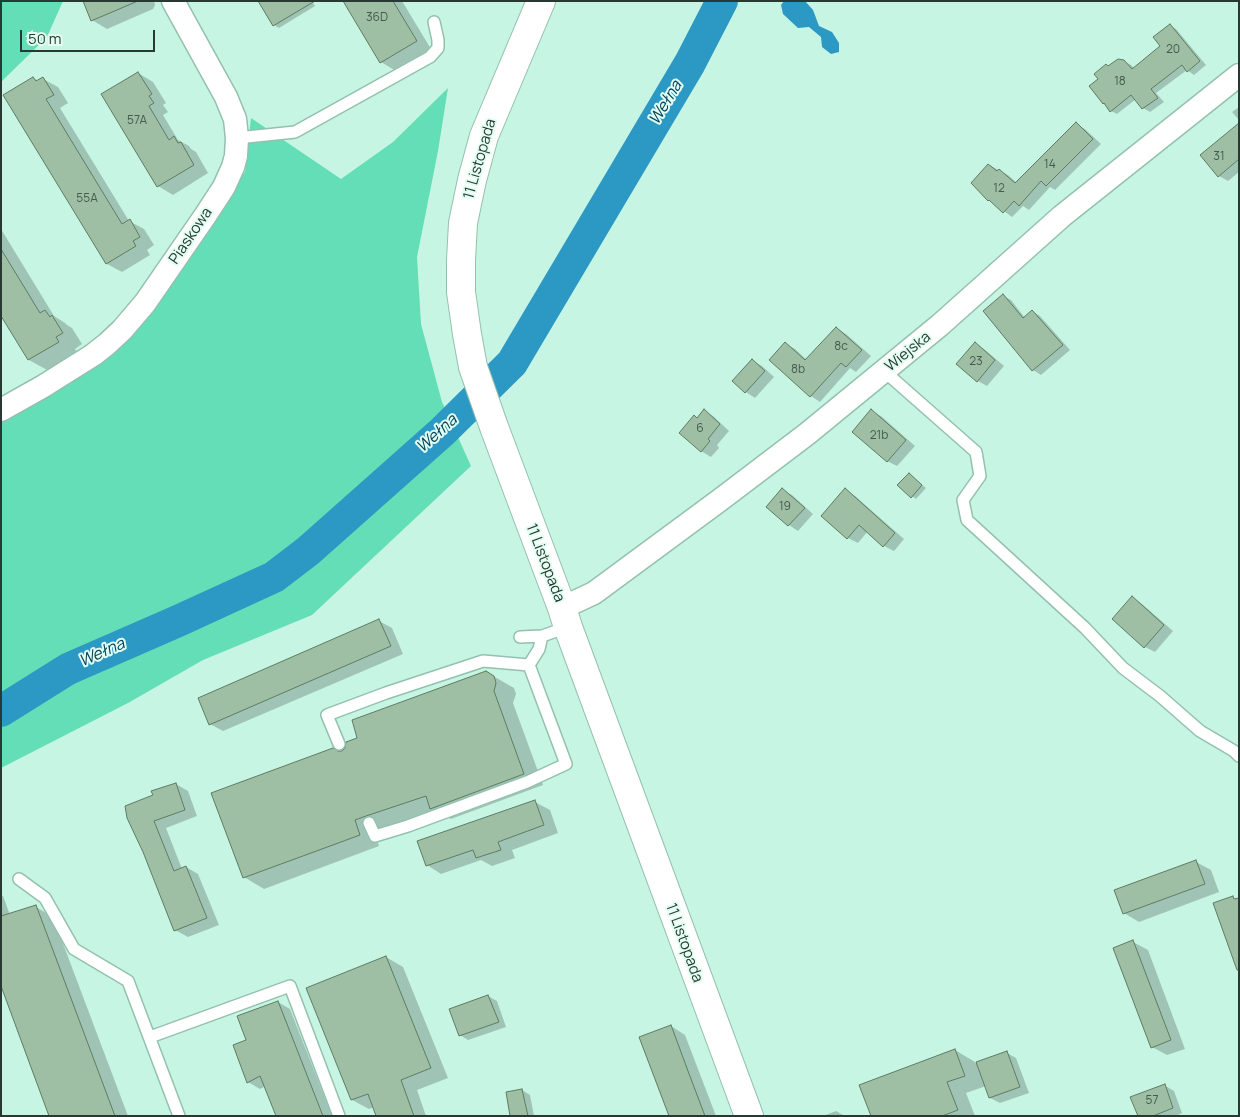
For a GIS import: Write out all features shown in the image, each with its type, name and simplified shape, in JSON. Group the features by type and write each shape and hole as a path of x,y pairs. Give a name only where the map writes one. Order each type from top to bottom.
{"main road":[{"name":"11 Listopada","path":"541,1 484,136 472,180 464,223 460,260 461,292 466,334 473,367 494,427 748,1116"}],"street":[{"name":"Piaskowa","path":"1,410 49,383 84,360 107,344 122,330 145,303 224,187 233,167 237,138 235,119 226,97 173,1"},
{"name":"Wiejska","path":"565,618 594,593 799,440 940,325 1062,216 1239,75"}],"lane":[{"path":"237,138 295,132 430,57 438,48 434,22"},
{"path":"884,371 976,452 980,476 963,500 967,520 1085,628 1123,668 1160,696 1200,731 1234,751 1239,756"},
{"path":"520,637 542,636 565,618"},
{"path":"529,665 539,649 542,636"},
{"path":"339,744 327,715 386,692 483,662 529,665"},
{"path":"369,823 375,836 383,834 527,782 566,764 529,665"},
{"path":"18,879 45,898 74,949 128,981 179,1116"},
{"path":"150,1038 290,986 339,1116"}],"green space":[{"path":"1,1 63,1 47,37 1,82"},
{"path":"448,88 438,151 417,257 421,324 442,402 471,466 312,615 203,660 128,703 1,768 1,418 146,315 245,172 251,118 341,179 393,142"}],"water":[{"path":"784,1 805,1 813,10 819,26 832,32 839,43 839,52 831,54 822,47 821,37 809,27 798,28 783,14 781,5"}],"building":[{"path":"83,1 138,1 91,21"},
{"path":"258,1 315,1 273,26"},
{"path":"343,1 393,1 417,41 380,63"},
{"path":"1170,24 1200,61 1187,72 1182,65 1151,89 1158,98 1142,109 1131,95 1110,112 1089,86 1098,79 1094,74 1106,64 1108,66 1118,59 1124,60 1132,69 1160,46 1153,37"},
{"path":"138,72 152,94 149,96 154,103 149,106 169,140 174,136 178,143 181,142 194,165 157,187 101,94"},
{"path":"33,77 36,81 43,77 54,95 46,99 122,224 130,219 140,237 133,241 136,246 106,264 3,95"},
{"path":"1076,122 1093,139 1046,186 1041,181 1019,206 1014,201 1003,213 988,201 971,183 988,164 997,171 999,169 1015,183"},
{"path":"1239,123 1239,159 1218,177 1200,155"},
{"path":"1,249 40,313 45,310 50,317 52,315 63,333 56,337 59,342 28,360 1,316"},
{"path":"1003,294 1023,318 1032,310 1063,345 1032,371 983,311"},
{"path":"836,327 862,350 846,367 841,363 810,397 769,360 785,342 805,360"},
{"path":"975,342 995,360 977,382 956,364"},
{"path":"752,359 765,371 745,393 732,381"},
{"path":"704,409 720,424 708,439 710,441 701,452 679,433 694,415 697,418"},
{"path":"871,409 906,440 887,462 852,432"},
{"path":"909,473 922,485 911,498 897,485"},
{"path":"782,488 805,508 788,526 766,507"},
{"path":"845,488 895,533 883,547 859,525 847,539 821,516"},
{"path":"1132,596 1164,625 1144,648 1112,619"},
{"path":"379,619 391,646 209,725 198,698"},
{"path":"486,671 494,676 496,683 494,691 524,774 430,809 426,796 355,820 360,835 243,878 211,793 333,748 342,751 345,748 346,742 357,738 352,720"},
{"path":"176,783 185,810 154,821 174,871 186,866 207,918 174,931 143,852 127,818 125,806 153,795 151,791"},
{"path":"535,800 544,825 498,842 501,850 476,858 473,850 426,866 417,841"},
{"path":"1196,860 1205,884 1123,914 1114,890"},
{"path":"1233,896 1234,899 1239,898 1239,970 1237,970 1213,903"},
{"path":"36,905 115,1116 49,1116 1,986 1,916"},
{"path":"1133,940 1171,1040 1151,1048 1113,948"},
{"path":"386,956 431,1068 401,1080 414,1116 376,1116 368,1094 351,1100 306,988"},
{"path":"488,995 499,1022 459,1036 449,1009"},
{"path":"278,1001 323,1116 276,1116 260,1076 247,1083 233,1045 246,1040 237,1016"},
{"path":"671,1025 705,1116 669,1116 639,1037"},
{"path":"955,1049 965,1076 947,1082 958,1110 942,1116 871,1116 859,1085"},
{"path":"1007,1051 1020,1087 989,1098 976,1062"},
{"path":"1165,1084 1173,1108 1153,1116 1138,1116 1130,1097"},
{"path":"522,1089 528,1116 510,1116 506,1092"}],"waterway":[{"name":"Wełna","path":"1,711 68,669 274,577 308,551 442,432 512,363 690,63 722,1"}]}
